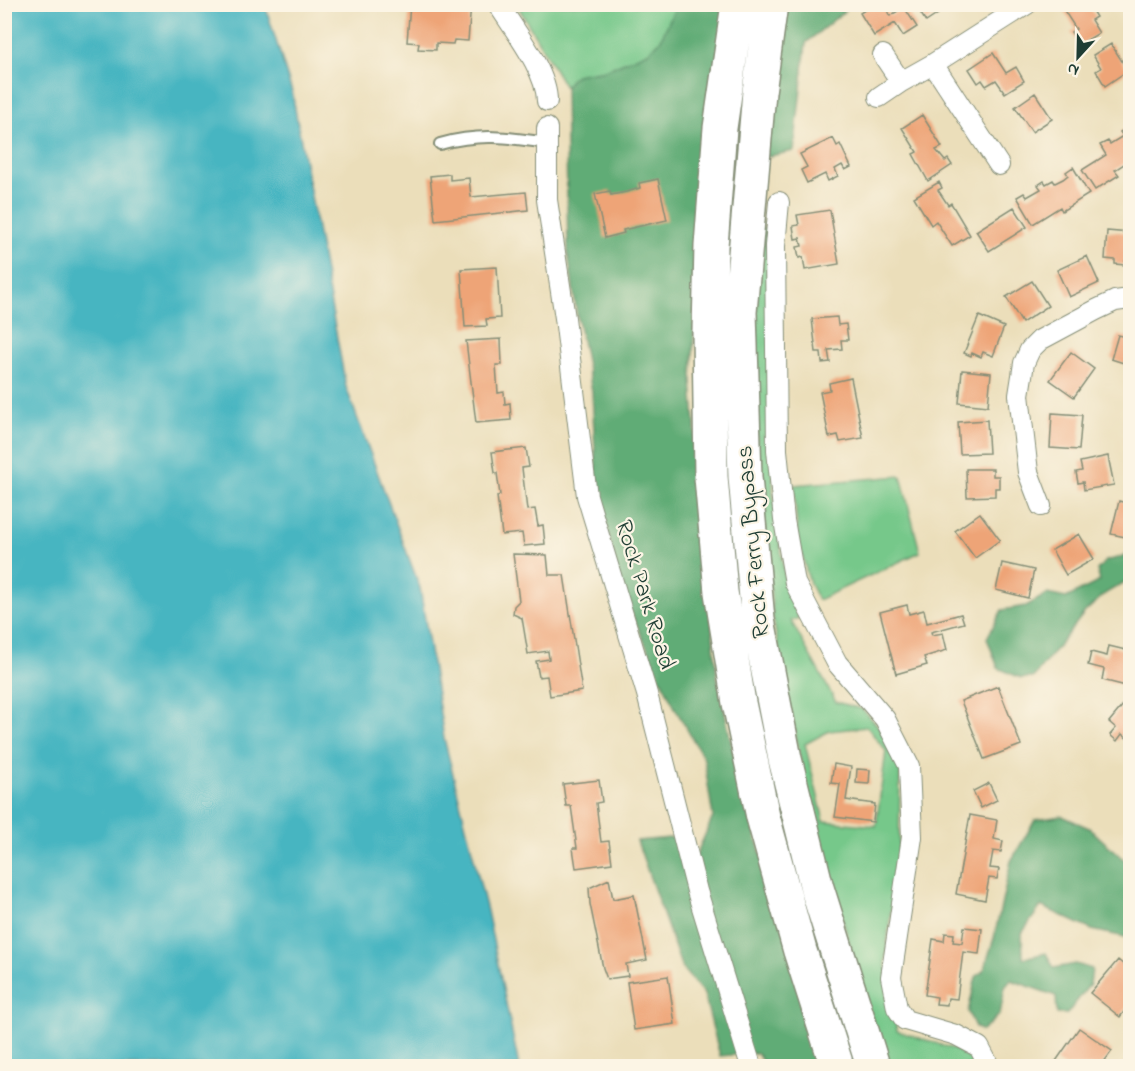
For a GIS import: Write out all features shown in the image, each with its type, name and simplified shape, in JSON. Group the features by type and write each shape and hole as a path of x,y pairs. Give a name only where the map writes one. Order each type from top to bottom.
{"highway":[{"name":"Rock Ferry Bypass","path":"738,4 720,128 710,267 711,477 721,592 739,703 763,817 800,951 837,1066"},
{"name":"Rock Ferry Bypass","path":"771,4 759,92 740,312 745,477 758,620 785,759 817,888 873,1066"}],"street":[{"path":"498,4 533,58 547,92 547,101"},
{"path":"879,97 1027,4"},
{"path":"883,55 900,82"},
{"path":"933,64 999,165"},
{"name":"Rock Park Road","path":"547,135 547,200 565,318 587,496 647,694 697,891 751,1066"},
{"path":"778,202 776,246 777,450 784,520 795,583 837,663 885,719 909,766 912,837 891,977 897,1008 905,1020 956,1035 979,1047 989,1066"},
{"path":"1041,506 1028,472 1019,394 1024,363 1030,350 1040,340 1115,301 1131,299"}],"lane":[{"path":"440,144 457,139 484,136 523,139 547,135"}],"green space":[{"path":"517,5 677,5 660,41 648,52 606,70 576,75 565,87"},
{"path":"677,5 728,5 698,233 692,380 702,527 717,675 740,784 824,1066 765,1066 757,1053 720,1056 704,994 682,968 637,841 681,837 696,855 713,817 704,759 676,710 619,585 596,472 592,391 568,253 565,87 576,75 606,70 648,52 660,41"},
{"path":"788,5 845,5 848,8 806,43 794,151 765,157 777,48"},
{"path":"757,225 767,230 773,493 786,587 799,618 791,621 836,702 862,709 879,727 900,763 899,856 885,962 897,1031 957,1050 979,1066 885,1066 809,803 773,619 757,441","holes":["867,727 886,751 876,826 824,821 805,744 829,731"]},
{"path":"901,476 920,552 818,600 810,584 798,540 794,485"},
{"path":"1130,552 1130,579 1106,593 1085,612 1033,678 1021,678 998,668 987,638 1002,610 1026,606 1047,594 1066,598 1100,581 1097,570 1106,561 1125,556"},
{"path":"1062,816 1089,828 1130,865 1130,938 1092,930 1041,906 1022,933 1023,958 1046,953 1054,968 1076,964 1092,969 1090,984 1067,1014 1057,1014 1056,996 1011,980 1005,987 1000,1014 982,1031 975,1027 968,1012 976,977 984,970 994,938 1011,861 1035,820"}],"water":[{"path":"5,4 265,5 292,92 346,387 420,588 444,738 487,911 519,1066 5,1066"}],"building":[{"path":"410,4 433,6 433,4 471,4 468,41 454,40 453,44 436,43 436,50 418,49 419,43 407,42"},
{"path":"874,4 883,4 890,16 904,7 917,27 903,36 895,23 874,36 860,13"},
{"path":"915,4 953,4 926,22"},
{"path":"1069,4 1094,4 1095,7 1091,9 1096,17 1091,20 1099,33 1079,45 1071,32 1076,29 1063,9"},
{"path":"1111,44 1125,66 1129,63 1130,69 1105,86 1096,71 1101,68 1093,55"},
{"path":"993,53 1006,73 1016,67 1024,81 1005,93 996,80 986,86 982,80 978,83 969,69"},
{"path":"1035,93 1052,119 1032,132 1015,107"},
{"path":"922,115 942,147 936,150 945,161 948,159 952,165 928,181 913,154 917,152 902,128"},
{"path":"1128,127 1130,160 1115,170 1119,175 1095,190 1082,170 1106,155 1100,145 1108,141 1110,144 1123,136 1120,132"},
{"path":"833,138 837,146 840,144 851,167 845,170 842,165 835,169 838,176 828,181 825,174 807,183 801,170 807,167 800,154"},
{"path":"1073,167 1089,194 1062,211 1060,207 1033,224 1017,197 1024,193 1027,197 1041,189 1038,185 1044,181 1046,184 1053,180 1055,183 1063,179 1068,175 1066,172"},
{"path":"450,174 450,180 469,178 471,197 526,192 528,210 435,220 430,176"},
{"path":"658,179 667,220 623,230 624,233 605,238 595,194 610,191 611,195 626,192 640,188 639,183"},
{"path":"939,182 942,188 938,190 948,205 951,203 970,235 952,246 936,221 931,225 914,197"},
{"path":"1014,207 1027,227 989,251 976,231"},
{"path":"830,210 839,264 805,270 803,257 799,258 797,247 802,246 800,238 795,239 793,226 799,225 797,215"},
{"path":"1107,231 1130,233 1130,261 1125,261 1125,265 1115,264 1115,260 1105,259"},
{"path":"1087,256 1099,283 1069,297 1057,270"},
{"path":"497,267 500,318 486,319 487,326 465,327 461,269"},
{"path":"1032,281 1048,306 1022,323 1006,297"},
{"path":"979,316 1004,327 993,356 983,352 981,357 972,353 971,356 964,353"},
{"path":"837,317 838,325 846,324 848,340 841,340 842,349 828,350 830,362 822,363 821,352 816,352 812,319"},
{"path":"1118,335 1130,338 1130,365 1111,359"},
{"path":"501,339 502,365 496,365 498,393 504,392 505,404 510,403 511,420 476,423 466,341"},
{"path":"1071,352 1094,369 1074,397 1050,380"},
{"path":"962,370 991,373 988,406 959,403"},
{"path":"851,378 863,438 840,442 838,435 829,437 820,392 830,390 829,383"},
{"path":"1052,413 1082,415 1079,450 1050,448"},
{"path":"987,420 989,453 960,454 958,422"},
{"path":"526,448 529,467 522,468 527,510 535,509 538,526 543,525 545,544 524,546 522,533 502,535 497,496 500,495 492,452"},
{"path":"1108,456 1114,485 1084,490 1083,482 1078,483 1076,472 1082,471 1080,462"},
{"path":"966,469 993,469 993,476 999,476 999,488 995,488 995,496 967,497"},
{"path":"1119,501 1130,504 1130,538 1111,534"},
{"path":"980,513 1000,540 975,558 955,531"},
{"path":"1079,534 1094,559 1066,575 1052,550"},
{"path":"513,554 547,555 549,575 564,575 582,691 550,696 547,676 539,677 536,661 549,659 548,651 528,654 522,618 513,614 514,606 519,601"},
{"path":"1002,563 1034,570 1028,598 996,590"},
{"path":"907,605 909,614 924,610 927,623 961,614 964,623 931,632 932,635 943,633 947,650 924,657 927,665 896,674 880,612"},
{"path":"1109,646 1130,651 1130,687 1102,680 1104,669 1088,665 1091,652 1107,656"},
{"path":"998,686 1021,745 984,759 961,701"},
{"path":"1128,699 1130,701 1130,741 1122,734 1117,741 1110,735 1116,728 1109,722"},
{"path":"834,764 851,767 846,800 875,804 873,822 835,817 840,784 831,783"},
{"path":"857,769 870,770 869,784 856,783"},
{"path":"599,780 602,802 596,803 601,842 609,841 612,863 576,868 573,848 577,848 571,806 566,806 563,784"},
{"path":"989,783 997,800 981,808 973,791"},
{"path":"970,815 997,820 994,839 1003,841 1001,852 993,851 990,868 999,869 997,879 989,878 985,900 956,894"},
{"path":"609,879 613,899 634,895 647,960 626,964 628,976 607,979 590,904 589,888"},
{"path":"964,927 982,929 979,954 963,952 957,999 948,998 947,1005 936,1004 937,997 925,995 933,939 944,941 945,933 954,934 953,942 962,943"},
{"path":"1118,960 1130,970 1130,1004 1120,1017 1090,993"},
{"path":"668,976 675,1024 634,1030 627,982"},
{"path":"1079,1028 1112,1051 1101,1066 1064,1066 1056,1061"}]}
